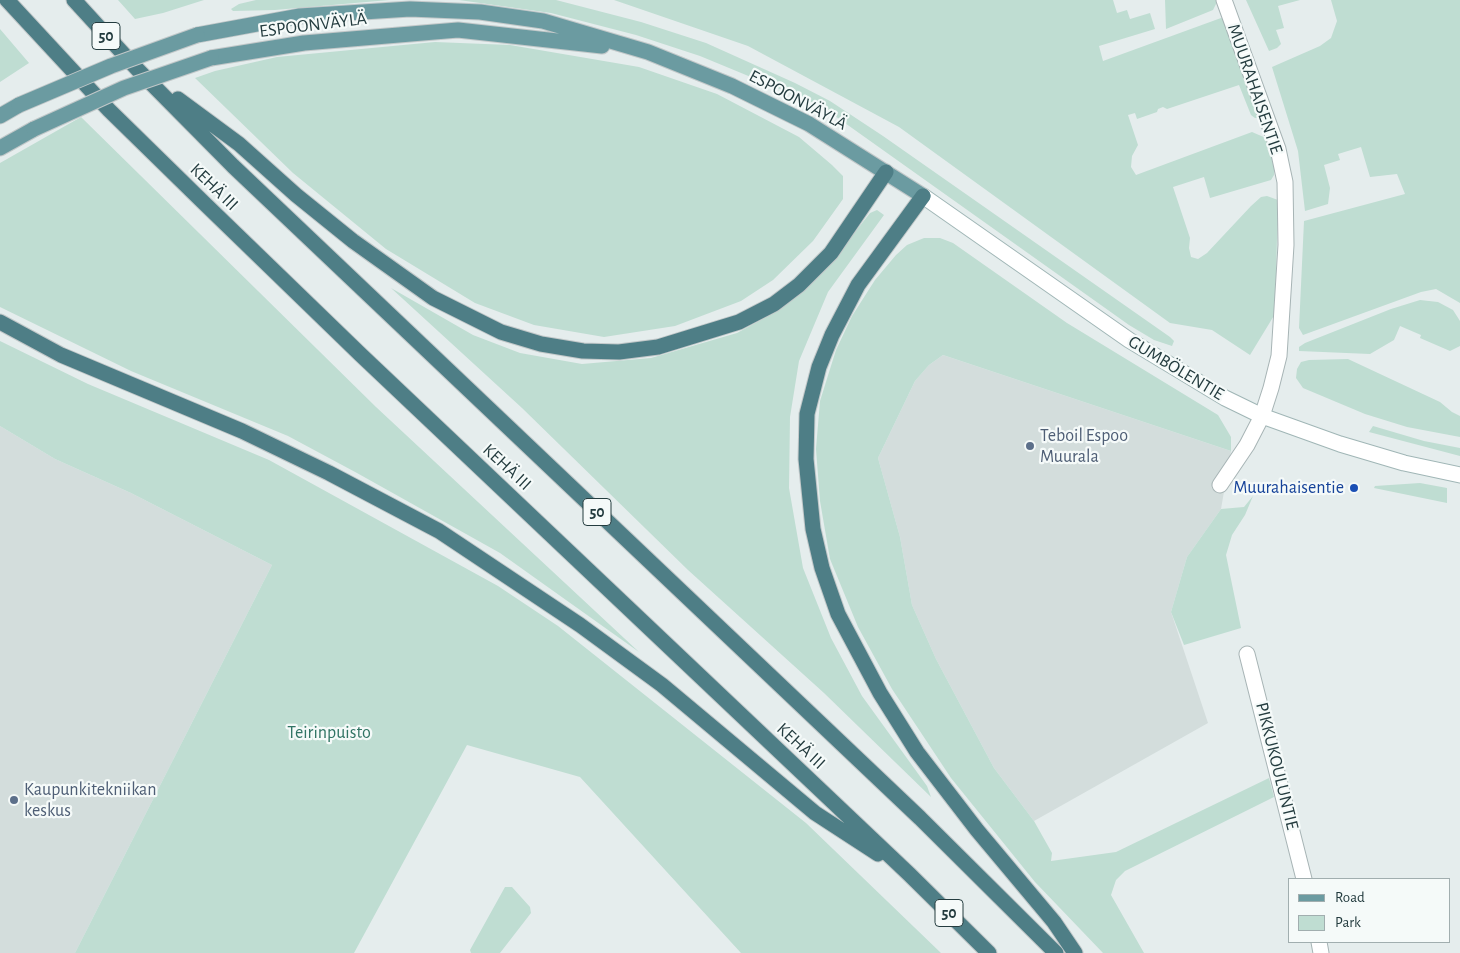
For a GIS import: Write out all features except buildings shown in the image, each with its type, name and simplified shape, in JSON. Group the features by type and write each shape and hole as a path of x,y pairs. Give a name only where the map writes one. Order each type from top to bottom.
{"highway":[{"name":"KEHÄ III","path":"7,0 109,110 224,222 909,874 989,953"},
{"name":"KEHÄ III","path":"74,0 139,71 240,173 906,804 1056,953"},
{"path":"139,71 239,144 296,195 353,241 432,298 501,332 541,344 583,351 619,352 658,347 739,322 774,304 799,285 831,252 886,172"},
{"path":"923,196 858,285 832,336 819,367 807,414 806,458 813,529 822,568 838,614 880,693 917,752 977,830 1054,922 1075,953"},
{"path":"0,322 61,355 242,431 329,473 439,531 580,625 662,685 815,813 909,874"}],"main road":[{"name":"ESPOONVÄYLÄ","path":"0,116 19,105 111,66 197,35 300,16 410,9 480,12 543,21 648,52 732,86 809,124 923,196"},
{"name":"ESPOONVÄYLÄ","path":"0,148 34,129 124,88 211,58 304,42 458,30 648,52"}],"street":[{"name":"MUURAHAISENTIE","path":"1220,485 1247,445 1262,416 1279,356 1286,245 1285,182 1278,149 1266,111 1224,0"},
{"name":"GUMBÖLENTIE","path":"923,196 1129,340 1190,380 1262,416 1340,444 1404,463 1460,475"},
{"name":"PIKKUKOULUNTIE","path":"1247,654 1304,878"}],"shaded area":[{"path":"943,355 1231,451 1221,509 1187,557 1171,612 1208,723 1034,821 994,768 936,659 912,605 900,537 878,458 915,381 929,365"},
{"path":"0,426 55,459 131,493 272,565 75,953 0,953"}],"green space":[{"path":"118,0 204,0 163,13 135,19"},
{"path":"256,0 389,0 275,10 233,11 231,9 239,4"},
{"path":"459,0 556,0 641,22 706,43 795,83 830,101 883,136 1170,337 1174,341 1172,346 1154,340 1129,325 821,106 700,56 636,35 551,13"},
{"path":"614,0 1113,0 1117,13 1127,10 1130,19 1150,13 1155,29 1099,46 1103,61 1221,18 1225,20 1260,118 1255,118 1251,115 1239,85 1167,109 1163,107 1158,109 1157,112 1137,119 1135,113 1128,115 1138,145 1132,156 1131,167 1136,175 1252,132 1266,138 1274,162 1274,175 1271,180 1210,198 1204,177 1173,187 1190,238 1189,248 1191,257 1198,259 1207,253 1261,197 1267,196 1278,200 1275,314 1250,355 1212,330 1170,323 899,127 748,46"},
{"path":"1165,0 1216,0 1217,2 1213,10 1166,29"},
{"path":"1246,0 1300,0 1278,6 1284,28 1276,30 1281,44 1277,48 1269,51"},
{"path":"1331,0 1460,0 1460,303 1436,289 1421,292 1303,335 1299,328 1304,221 1405,194 1397,174 1370,177 1361,147 1338,154 1340,160 1324,165 1330,188 1328,204 1305,211 1298,151 1272,67 1320,46 1331,38 1337,21"},
{"path":"0,29 29,63 0,82"},
{"path":"435,42 510,45 639,67 717,94 799,137 843,176 843,199 813,241 773,280 741,301 675,326 604,337 534,325 475,303 386,249 293,173 195,78 215,71 277,57"},
{"path":"81,117 376,407 639,652 500,553 357,473 288,436 131,371 0,307 0,163"},
{"path":"877,210 884,215 828,292 799,361 790,417 789,488 803,568 831,638 862,696 927,786 931,797 824,693 688,570 522,408 391,288 473,335 520,353 582,364 651,358 737,333 781,309 832,261 870,213"},
{"path":"924,238 940,238 953,243 1067,323 1218,415 1231,437 1231,451 943,355 929,365 915,381 878,458 900,537 912,605 936,659 994,768 1034,821 1052,853 1051,861 1116,852 1269,778 1274,797 1125,871 1116,880 1111,895 1144,953 1103,953 1035,882 951,778 892,689 858,627 830,559 820,501 816,449 820,401 836,350 852,316 875,280 896,255 907,245"},
{"path":"1420,300 1438,302 1453,310 1460,321 1460,346 1450,351 1420,338 1421,335 1400,326 1394,340 1370,354 1299,351 1299,347 1305,343 1391,309"},
{"name":"Teirinpuisto","path":"0,341 88,384 269,460 498,586 558,626 806,823 941,953 741,953 580,777 467,745 354,953 75,953 272,565 131,493 55,459 0,426"},
{"path":"1348,359 1440,402 1460,416 1460,437 1407,427 1365,414 1303,388 1296,378 1297,369 1301,362"},
{"path":"1373,426 1424,441 1460,448 1460,456 1369,432"},
{"path":"1420,483 1447,488 1447,503 1374,488 1375,486"},
{"path":"1253,496 1245,515 1232,535 1226,555 1241,628 1184,645 1171,612 1187,557 1221,509 1244,507"},
{"path":"505,887 512,887 530,907 531,913 500,953 471,953 470,950"}],"place":[{"name":"Teboil Espoo Muurala","path":"1030,446"},
{"name":"Muurahaisentie","path":"1354,488"},
{"name":"Kaupunkitekniikan keskus","path":"14,800"}]}
